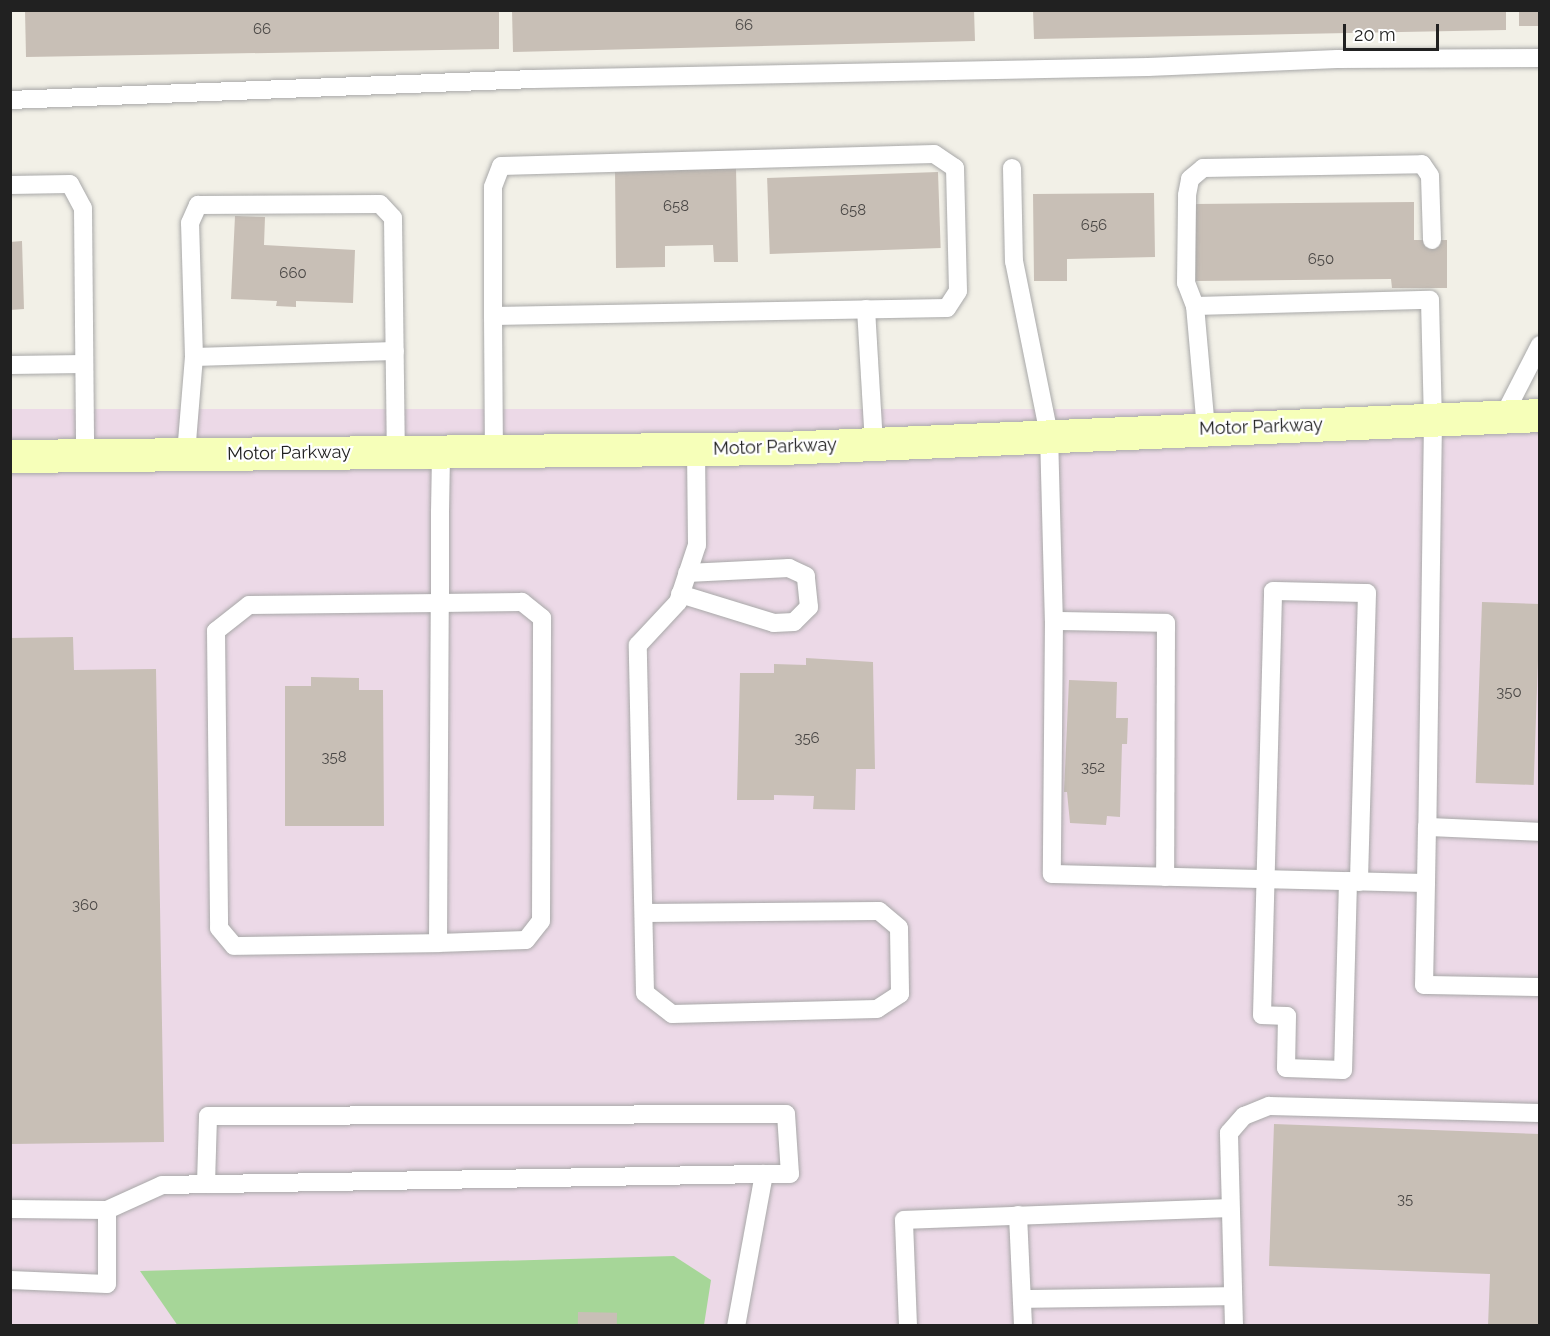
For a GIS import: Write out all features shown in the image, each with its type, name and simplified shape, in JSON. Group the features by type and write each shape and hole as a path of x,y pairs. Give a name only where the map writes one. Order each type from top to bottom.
{"main road":[{"name":"Motor Parkway","path":"10,456 696,449 874,444 1049,434 1539,415"}],"lane":[{"path":"10,100 522,80 1148,67 1337,59 1539,58"},
{"path":"493,316 947,308 958,291 955,168 933,154 501,166 493,187 493,316 494,451"},
{"path":"1206,429 1195,306 1186,283 1187,195 1190,179 1203,168 1422,164 1430,176 1432,240"},
{"path":"1012,168 1014,261 1049,434 1054,621 1052,874 1426,883"},
{"path":"10,185 70,184 83,208 85,456"},
{"path":"186,454 194,357 190,223 198,206 380,204 393,218 396,452"},
{"path":"1195,306 1430,300 1433,420 1424,985 1539,987"},
{"path":"866,309 874,444"},
{"path":"1503,417 1539,345"},
{"path":"194,357 395,351"},
{"path":"10,364 84,364"},
{"path":"644,914 879,911 898,927 900,994 877,1009 672,1014 645,993 638,645 678,602 697,545 696,449"},
{"path":"438,943 441,452"},
{"path":"680,594 774,623 794,622 809,607 806,576 789,568 687,573"},
{"path":"1273,591 1367,593 1353,882 1343,1070 1286,1068 1287,1016 1262,1016 1273,591"},
{"path":"522,602 542,618 541,921 526,940 438,943 234,946 219,928 216,631 249,605 522,602"},
{"path":"1054,621 1166,623 1165,877"},
{"path":"1427,827 1539,832"},
{"path":"1234,1326 1229,1208 1229,1133 1244,1116 1269,1106 1539,1113"},
{"path":"10,1209 108,1209 162,1185 789,1174 786,1114 208,1116 206,1184"},
{"path":"736,1326 764,1174"},
{"path":"908,1326 904,1220 1229,1208"},
{"path":"10,1280 107,1284 108,1209"},
{"path":"1018,1215 1023,1326"},
{"path":"1022,1299 1233,1296"}],"shaded area":[{"path":"10,409 1539,409 1539,1325 10,1325"}],"green space":[{"path":"674,1256 711,1280 704,1325 178,1326 140,1271"}],"building":[{"path":"25,10 499,10 499,49 26,57"},
{"path":"512,10 974,10 975,41 513,52"},
{"path":"1033,10 1506,10 1506,30 1034,39"},
{"path":"1519,10 1540,10 1540,26 1519,26"},
{"path":"736,168 738,262 714,262 713,245 665,246 665,267 616,268 615,170"},
{"path":"938,172 941,248 770,254 767,178"},
{"path":"1154,193 1155,257 1067,259 1067,281 1034,281 1033,194"},
{"path":"1414,202 1414,240 1447,240 1447,288 1392,288 1391,279 1196,281 1195,204"},
{"path":"235,216 265,217 264,245 355,250 353,303 296,301 296,307 276,306 277,301 231,299"},
{"path":"22,241 24,309 10,310 10,242"},
{"path":"1482,602 1540,604 1534,785 1476,783"},
{"path":"73,637 74,670 156,669 164,1142 10,1144 10,638"},
{"path":"806,658 873,662 875,769 856,769 855,810 813,809 814,796 774,795 774,800 737,800 740,673 774,673 774,664 806,665"},
{"path":"311,677 359,678 359,690 383,690 384,826 285,826 285,686 311,686"},
{"path":"1069,680 1117,682 1116,718 1128,718 1127,744 1122,744 1120,817 1107,816 1106,825 1070,823 1067,792 1064,792"},
{"path":"1274,1124 1540,1134 1540,1326 1488,1326 1490,1274 1269,1266"},
{"path":"578,1312 617,1313 617,1326 578,1326"}]}
